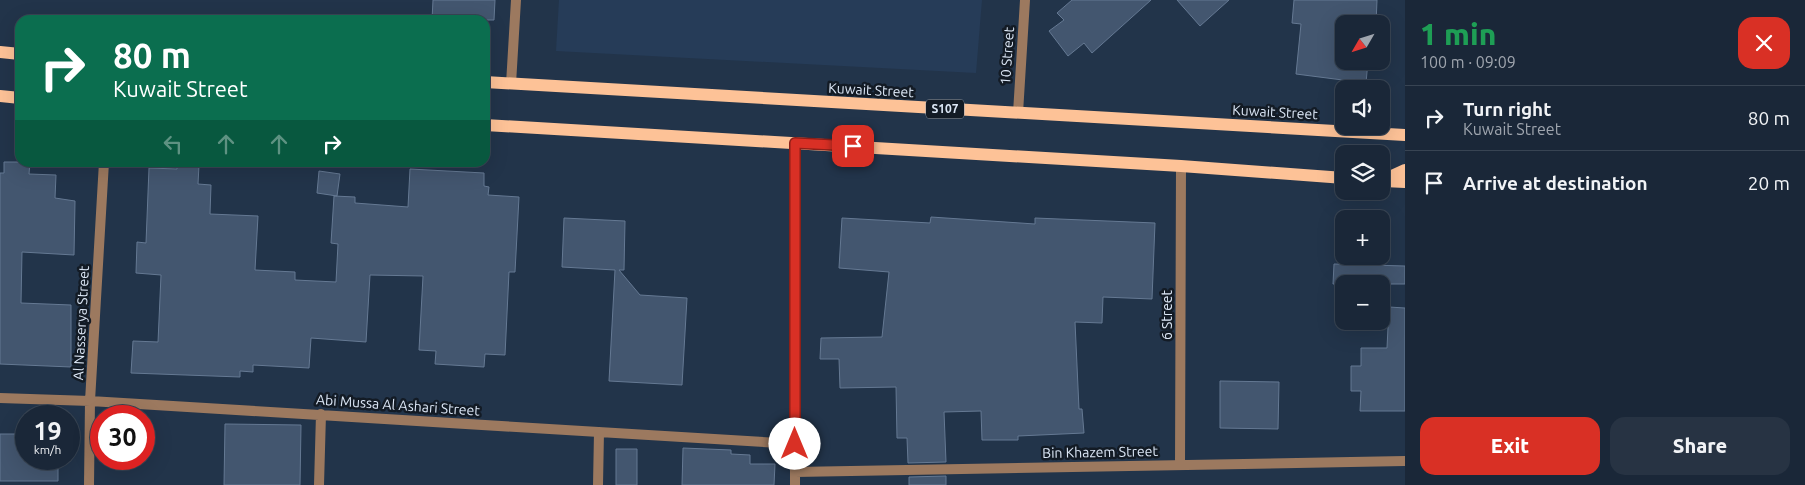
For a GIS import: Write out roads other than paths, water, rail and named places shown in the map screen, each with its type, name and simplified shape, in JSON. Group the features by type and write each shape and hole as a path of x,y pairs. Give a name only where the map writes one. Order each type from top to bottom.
{"main road":[{"path":"0,52 15,54"},
{"name":"Kuwait Street","path":"490,82 1405,135"},
{"path":"0,96 15,98"},
{"path":"490,125 1181,166 1335,177"},
{"path":"1390,177 1405,170"},
{"path":"1390,181 1405,182"}],"street":[{"path":"511,84 516,0"},
{"name":"10 Street","path":"1018,113 1025,0"},
{"path":"795,143 795,485"},
{"name":"6 Street","path":"1180,465 1181,166"},
{"name":"Al Nasserya Street","path":"89,485 90,401 104,167"},
{"name":"Abi Mussa Al Ashari Street","path":"0,398 321,414 795,444"},
{"path":"319,485 321,414"},
{"path":"598,485 599,432"},
{"name":"Bin Khazem Street","path":"795,472 1405,460"}]}
